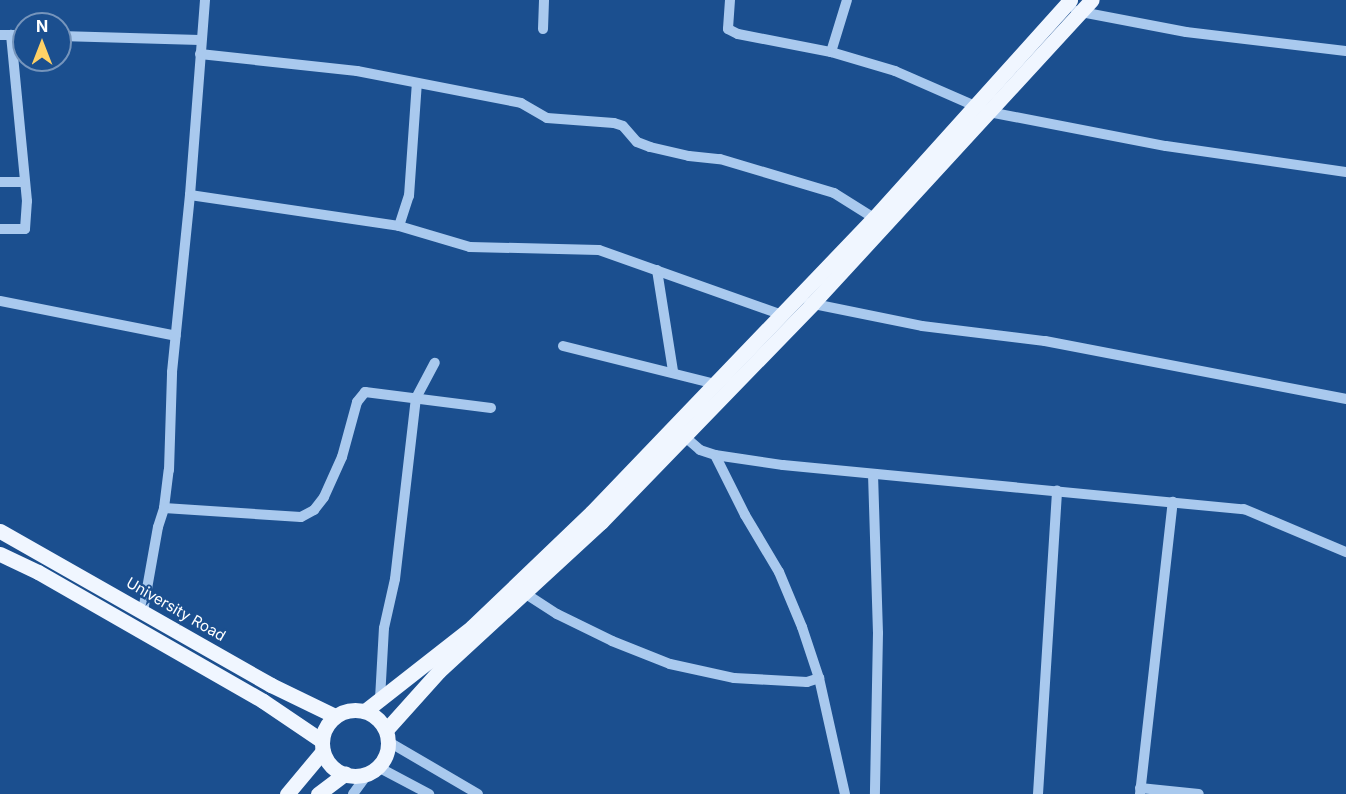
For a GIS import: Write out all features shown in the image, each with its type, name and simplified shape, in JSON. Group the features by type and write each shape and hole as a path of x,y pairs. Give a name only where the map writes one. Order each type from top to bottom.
{"main road":[{"path":"318,794 345,774 373,770 384,760 387,736 439,671 526,594 602,522 812,304 1092,0"},
{"path":"364,711 472,627 592,512 874,218 1067,2"},
{"name":"University Road","path":"0,531 271,685 335,716"},
{"path":"0,554 38,572 262,700 322,746 327,761 345,774"},
{"path":"286,794 322,746 328,723 335,716 344,711 364,711 374,715 387,736"}],"street":[{"path":"143,611 158,527 164,508 176,336 190,195 200,40 205,0"},
{"path":"543,29 544,0"},
{"path":"730,0 728,29 763,40 831,52 895,71 975,106"},
{"path":"831,52 847,0"},
{"path":"1067,2 1079,13 1186,32 1346,51"},
{"path":"0,229 25,229 27,201 5,35"},
{"path":"72,36 200,40"},
{"path":"200,54 357,71 521,103 547,118 614,123 623,126 638,142 650,147 688,156 720,159 834,193 874,218"},
{"path":"399,226 409,196 414,160 417,82"},
{"path":"989,112 1166,146 1346,172"},
{"path":"0,182 24,182"},
{"path":"190,195 399,226 470,247 599,250 780,314"},
{"path":"657,270 674,371"},
{"path":"796,299 922,326 1045,341 1346,399"},
{"path":"0,302 176,336"},
{"path":"562,346 674,371 715,384"},
{"path":"380,699 384,628 395,579 416,398 435,363"},
{"path":"164,508 301,517 314,510 324,497 342,458 357,402 364,392 490,408"},
{"path":"684,436 700,450 715,455 873,474 1244,509 1346,552"},
{"path":"715,455 745,514 779,572 802,627 819,678 845,794"},
{"path":"873,474 878,633 875,794"},
{"path":"1038,794 1057,491"},
{"path":"1173,502 1140,791 1199,794"},
{"path":"526,594 558,614 612,641 670,664 734,678 807,682 819,678"},
{"path":"387,736 478,794"},
{"path":"353,794 373,770 429,794"}]}
